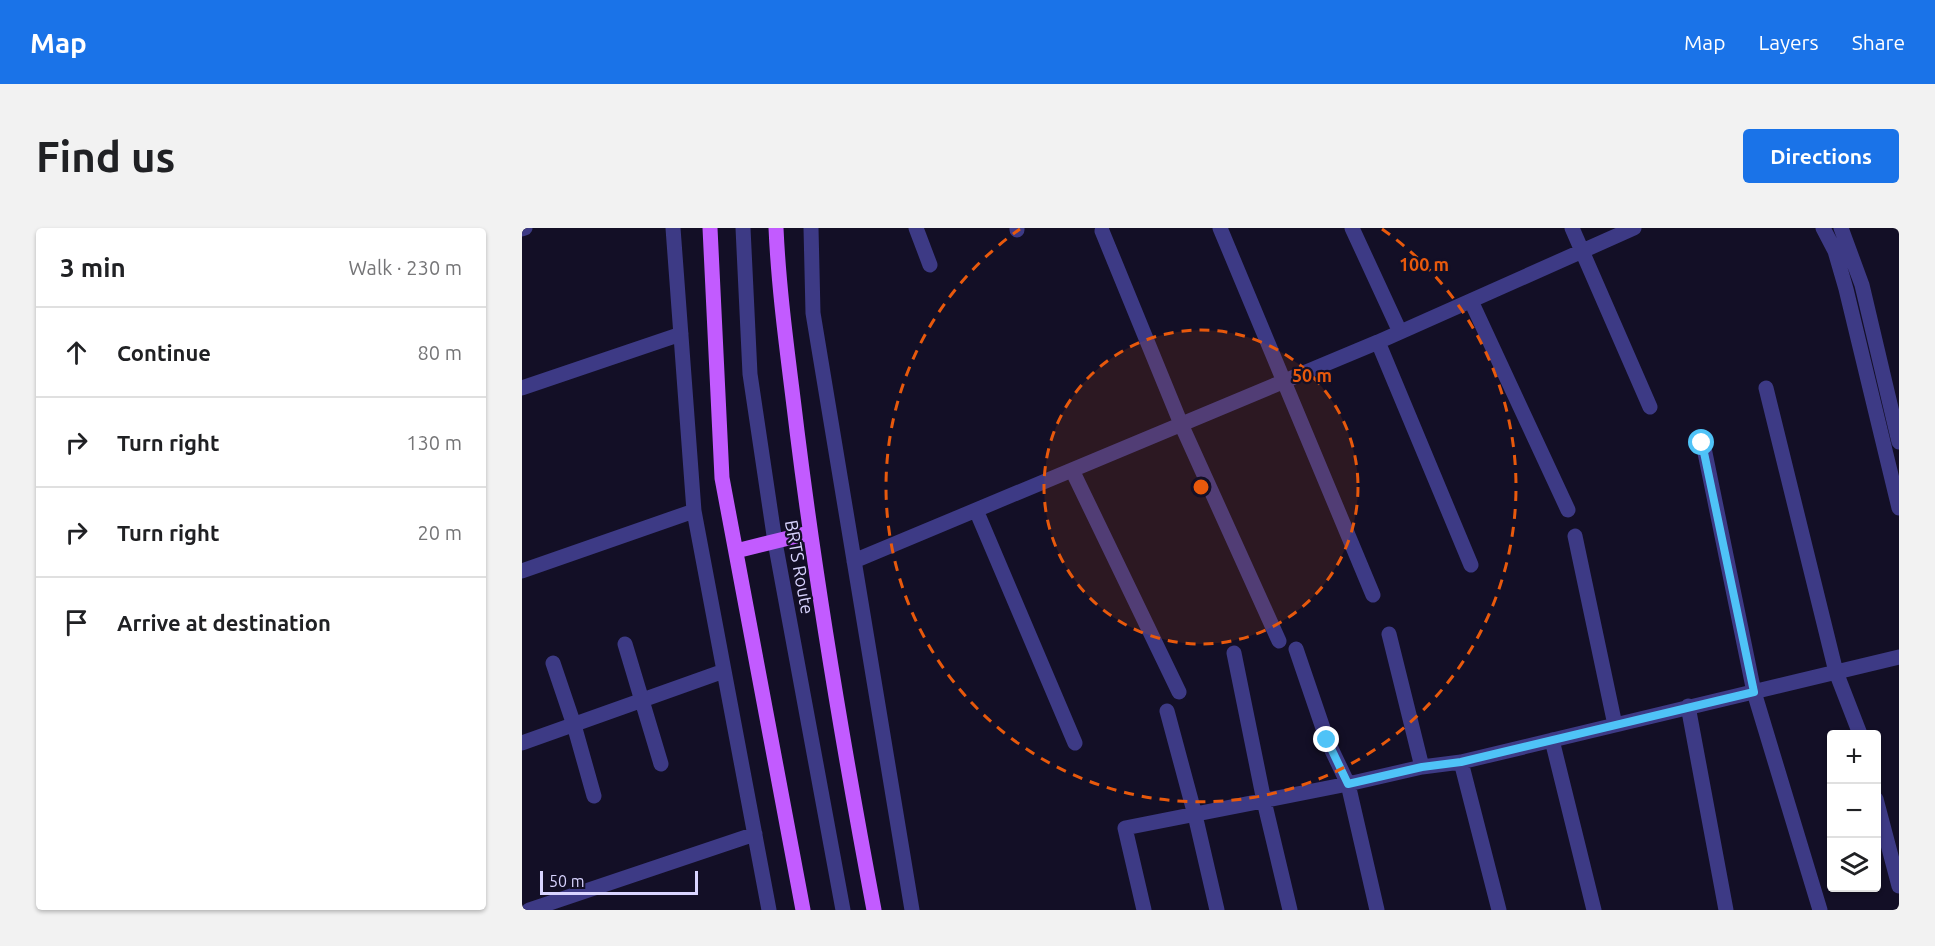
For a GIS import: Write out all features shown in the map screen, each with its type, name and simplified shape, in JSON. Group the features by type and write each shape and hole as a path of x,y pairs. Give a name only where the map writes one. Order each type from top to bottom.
{"main road":[{"path":"710,228 723,478 803,910"},
{"path":"776,228 778,276 810,533 842,740 874,910"},
{"path":"736,551 810,533"}],"street":[{"path":"672,228 694,511 769,910"},
{"name":"BRTS Route","path":"743,228 750,374 775,542 843,910"},
{"path":"811,228 813,313 912,910"},
{"path":"916,228 930,265"},
{"path":"1220,228 1373,595"},
{"path":"1352,228 1400,332"},
{"path":"1572,228 1650,407"},
{"path":"854,561 1378,342 1634,228"},
{"path":"1102,231 1181,424 1279,640"},
{"path":"1835,233 1862,285 1899,442"},
{"path":"1835,233 1846,289 1899,508"},
{"path":"1471,301 1568,510"},
{"path":"522,388 681,334"},
{"path":"1378,342 1471,564"},
{"path":"1766,388 1836,672 1858,730"},
{"path":"1702,443 1754,692 1820,910"},
{"path":"1072,470 1179,692"},
{"path":"976,510 1075,742"},
{"path":"522,571 694,511"},
{"path":"1575,536 1615,725"},
{"path":"1389,634 1422,767"},
{"path":"624,644 661,764"},
{"path":"1296,649 1327,740 1348,784 1377,910"},
{"path":"1234,653 1264,801 1290,910"},
{"path":"1144,910 1125,828 1422,767 1461,762 1899,657"},
{"path":"553,663 574,725 594,796"},
{"path":"522,743 724,671"},
{"path":"1688,706 1726,910"},
{"path":"1167,711 1195,814 1217,910"},
{"path":"1552,740 1594,910"},
{"path":"1461,762 1500,910"},
{"path":"1881,818 1899,886"},
{"path":"530,910 546,907 755,834"}],"route":[{"path":"1327,740 1348,784 1422,767 1461,762 1754,692 1702,443"}]}
